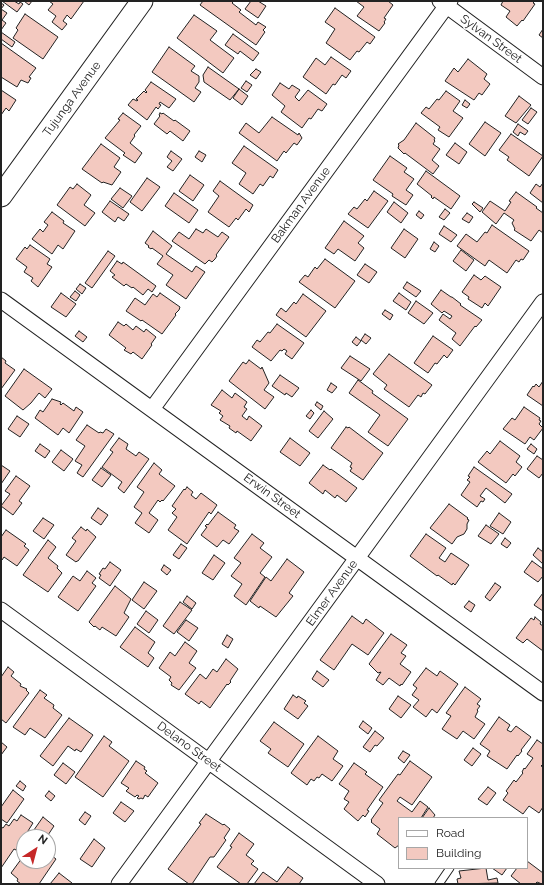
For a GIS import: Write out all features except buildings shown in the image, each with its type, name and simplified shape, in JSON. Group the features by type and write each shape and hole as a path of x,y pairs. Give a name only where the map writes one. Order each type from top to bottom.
{"street":[{"name":"Tujunga Avenue","path":"1,196 142,1"},
{"name":"Sylvan Street","path":"446,3 543,77"},
{"name":"Bakman Avenue","path":"152,410 446,3"},
{"name":"Erwin Street","path":"1,300 543,693"},
{"name":"Elmer Avenue","path":"119,884 543,302"},
{"name":"Delano Street","path":"1,610 377,884"}],"lane":[{"path":"439,884 449,869"}]}
